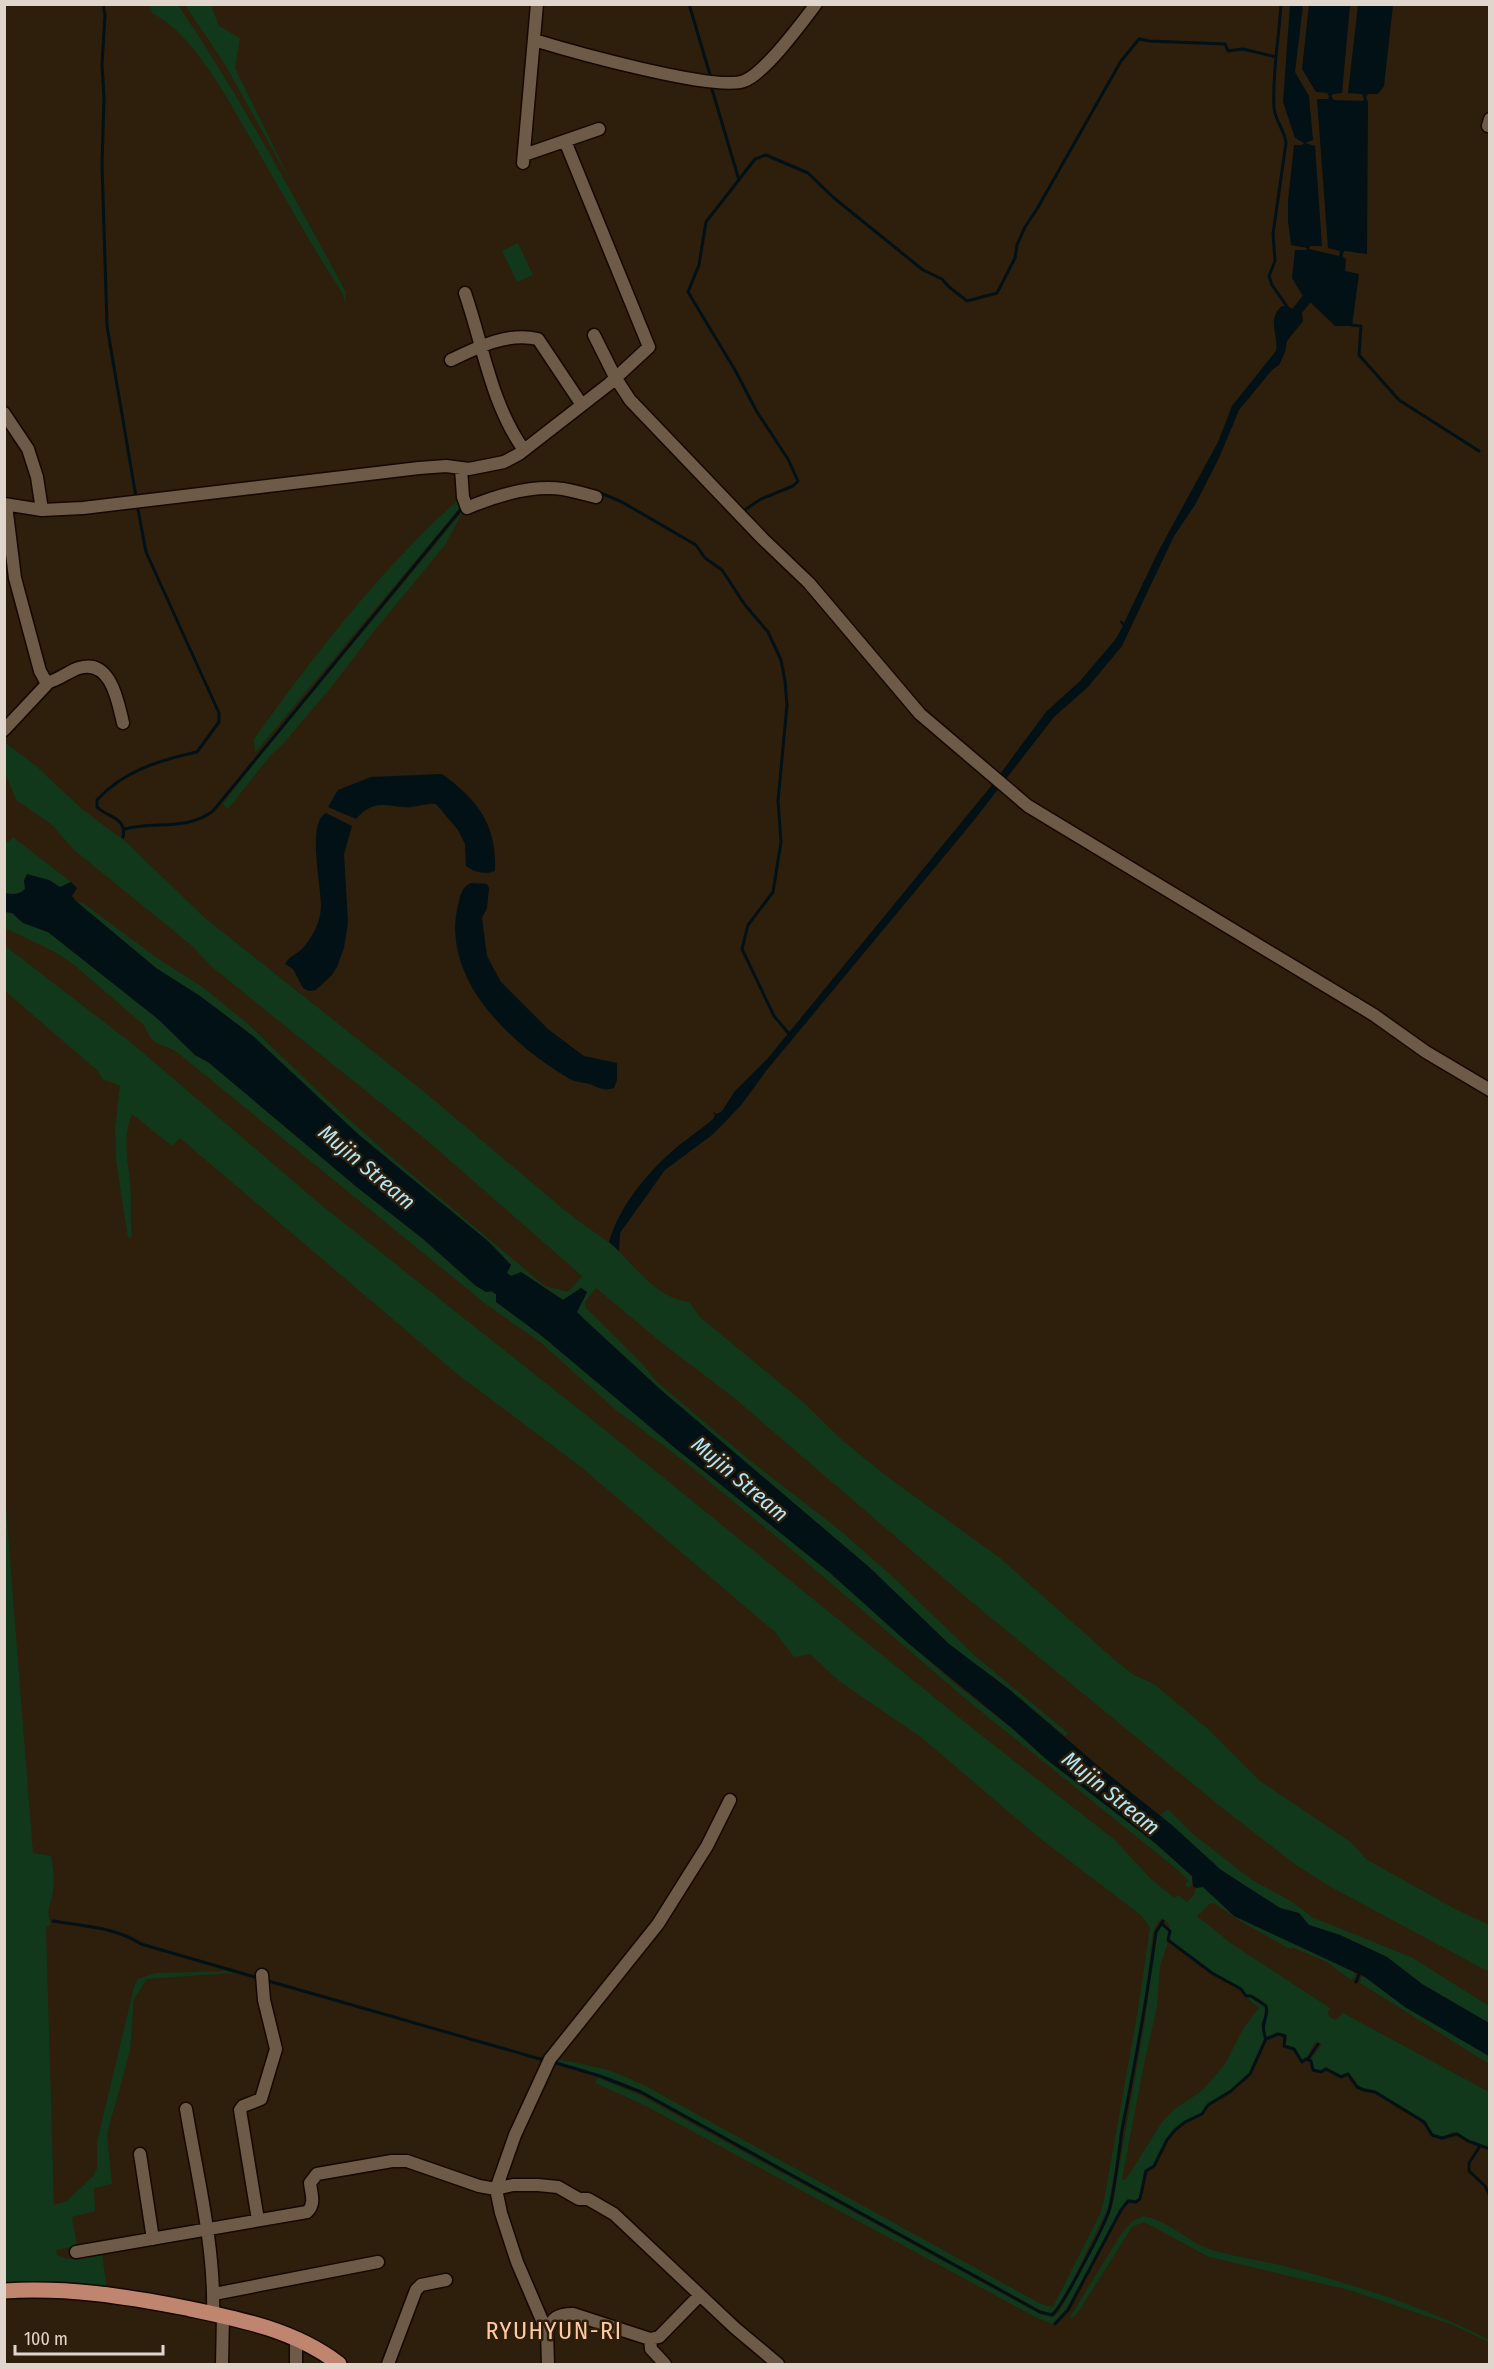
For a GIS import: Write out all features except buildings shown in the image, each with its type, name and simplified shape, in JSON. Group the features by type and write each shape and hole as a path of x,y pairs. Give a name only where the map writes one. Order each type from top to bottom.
{"main road":[{"path":"4,2291 94,2292 218,2315 296,2338 320,2350 339,2364"}],"street":[{"path":"537,4 524,159 564,141 599,129"},
{"path":"534,40 659,71 734,84 760,71 816,4"},
{"path":"50,682 45,680 40,670 20,600 5,505 42,510 83,508 419,468 446,466 469,469 504,462 524,450 582,405 649,347 564,141"},
{"path":"465,293 505,419 524,450"},
{"path":"594,335 615,377 630,400 763,539 810,583 920,714 1001,784 1028,806 1374,1015 1426,1052 1490,1090"},
{"path":"451,360 480,346 515,337 525,336 538,339 582,405"},
{"path":"4,412 28,449 37,477 42,510"},
{"path":"461,468 467,508 506,495 547,488 564,489 596,497"},
{"path":"4,730 50,682 77,668 87,666 109,679 116,694 123,723"},
{"path":"548,2364 547,2332 518,2262 501,2213 496,2189 515,2135 548,2062 658,1924 707,1846 730,1800"},
{"path":"258,2220 240,2110 243,2106 261,2099 276,2049 264,2000 263,1979"},
{"path":"186,2109 206,2229 222,2364"},
{"path":"140,2154 153,2239"},
{"path":"76,2252 307,2212 313,2203 310,2183 317,2174 392,2162 407,2162 479,2186 496,2189 513,2185 558,2187 579,2199 588,2199 614,2214 778,2364"},
{"path":"214,2294 378,2262"},
{"path":"388,2364 416,2290 421,2285 446,2280"},
{"path":"547,2332 551,2321 560,2314 573,2314 650,2339 658,2337 669,2328 700,2295"},
{"path":"296,2338 296,2364"},
{"path":"650,2339 651,2349 664,2364"}],"green space":[{"path":"150,5 178,5 201,39 265,146 346,292 344,301 343,294 209,70 196,52 168,23 152,13"},
{"path":"185,5 211,5 219,26 240,38 235,68 292,184 224,63"},
{"path":"518,243 533,275 517,282 502,251"},
{"path":"459,499 462,505 255,753 254,739 325,644 402,554"},
{"path":"463,511 445,545 333,685 270,756 228,809 223,804 260,756"},
{"path":"4,742 35,765 82,809 126,842 205,918 428,1095 568,1213 610,1243 655,1287 665,1294 689,1302 700,1317 803,1402 843,1441 889,1478 1000,1558 1116,1661 1134,1675 1154,1684 1208,1729 1260,1781 1352,1843 1366,1859 1455,1909 1489,1925 1489,1972 1329,1886 1296,1865 1221,1807 968,1599 733,1397 662,1343 596,1288 585,1302 585,1307 656,1381 747,1458 842,1532 903,1586 973,1654 1068,1733 1065,1736 1010,1690 949,1644 869,1567 661,1390 585,1320 577,1312 587,1292 581,1288 563,1300 521,1272 512,1276 507,1273 511,1265 489,1242 359,1135 253,1036 200,996 156,968 77,902 83,903 160,960 201,986 247,1023 325,1098 397,1162 545,1286 568,1292 582,1276 423,1137 213,968 191,945 74,850 51,824 16,800 5,773"},
{"path":"13,837 71,882 60,888 49,880 24,880 25,889 15,894 5,893 4,842 8,842"},
{"path":"4,912 12,913 23,923 48,932 158,1019 195,1055 208,1062 358,1188 422,1238 476,1286 496,1294 496,1302 542,1336 674,1447 829,1572 954,1683 1013,1729 1046,1759 1155,1843 1192,1876 1192,1885 1189,1888 1185,1885 1188,1880 1179,1871 967,1700 689,1465 616,1410 540,1342 487,1305 178,1053 154,1041 145,1026 73,964 55,952 5,928"},
{"path":"4,945 134,1045 320,1204 600,1426 977,1732 1115,1840 1150,1878 1174,1898 1178,1895 1187,1902 1195,1894 1196,1888 1203,1887 1235,1916 1354,1972 1355,1977 1351,1980 1327,1962 1294,1948 1288,1948 1240,1921 1214,1903 1209,1904 1197,1916 1232,1944 1330,2008 1329,2017 1336,2020 1343,2013 1489,2092 1489,2148 1468,2140 1458,2133 1453,2132 1442,2137 1433,2134 1426,2121 1376,2091 1360,2087 1349,2073 1341,2075 1326,2067 1321,2070 1314,2069 1311,2059 1322,2044 1315,2042 1307,2057 1302,2060 1295,2048 1285,2045 1287,2037 1284,2033 1267,2038 1263,2025 1269,2011 1263,2002 1256,1997 1246,1995 1234,1984 1171,1943 1169,1926 1162,1919 1158,1921 1153,1933 1142,2020 1108,2208 1069,2288 1055,2311 1047,2314 641,2091 621,2082 553,2061 558,2059 609,2070 644,2085 1041,2304 1053,2307 1100,2214 1104,2200 1150,1928 1142,1916 1037,1836 922,1738 839,1681 810,1654 794,1657 775,1632 581,1467 456,1373 180,1138 172,1146 132,1114 126,1146 131,1188 132,1237 128,1238 116,1161 115,1128 120,1086 102,1079 98,1071 5,991"},
{"path":"4,1482 33,1853 51,1856 54,1873 54,1887 48,1911 51,1925 46,1927 54,2205 67,2201 93,2176 97,2169 97,2142 134,1987 138,1979 155,1973 227,1971 235,1973 147,1979 134,1999 130,2051 107,2134 112,2184 94,2188 95,2211 72,2217 77,2246 56,2250 57,2255 68,2259 102,2255 107,2288 69,2282 5,2283"},
{"path":"1168,1809 1193,1834 1252,1880 1291,1901 1312,1917 1413,1958 1489,2006 1489,2023 1422,1984 1387,1957 1340,1935 1309,1925 1299,1913 1280,1908 1221,1870 1160,1815"},
{"path":"1161,1925 1168,1931 1167,1946 1160,1966 1157,2007 1122,2179 1125,2180 1128,2176 1162,2122 1176,2108 1203,2090 1225,2064 1243,2029 1259,2008 1246,1997 1251,1997 1265,2006 1266,2012 1261,2024 1264,2038 1249,2073 1226,2094 1208,2104 1202,2113 1185,2121 1166,2139 1154,2165 1144,2171 1140,2197 1136,2200 1128,2199 1120,2210 1067,2308 1052,2324 1037,2318 642,2104 595,2083 598,2078 640,2095 1040,2314 1053,2317 1059,2312 1072,2289 1112,2208 1145,2021 1156,1934"},
{"path":"1361,1977 1365,1977 1405,2007 1489,2056 1489,2064 1360,1983"},
{"path":"1143,2216 1170,2226 1194,2242 1212,2250 1284,2266 1389,2297 1465,2328 1489,2342 1453,2325 1349,2290 1209,2257 1144,2222 1132,2227 1079,2311 1071,2319 1070,2317 1123,2231 1133,2221"}],"water":[{"path":"1290,5 1303,5 1295,72 1309,96 1313,140 1305,143 1315,146 1322,246 1310,246 1309,249 1339,256 1340,251 1328,248 1317,99 1328,99 1329,96 1327,93 1316,92 1302,69 1309,5 1350,5 1342,93 1331,96 1334,100 1362,101 1364,99 1362,94 1348,93 1358,5 1393,5 1384,86 1378,94 1368,94 1366,97 1368,102 1367,254 1345,251 1343,253 1346,259 1345,271 1359,274 1352,326 1335,326 1311,303 1307,303 1292,278 1295,250 1306,250 1307,248 1291,245 1288,221 1294,145 1304,143 1295,138 1283,102"},
{"path":"1282,306 1302,313 1303,321 1287,341 1279,365 1272,370 1239,410 1219,458 1195,505 1174,536 1122,646 1088,687 1054,717 971,824 766,1071 742,1104 712,1135 665,1170 620,1233 619,1251 609,1242 613,1229 641,1183 669,1154 713,1119 715,1115 713,1112 717,1114 722,1111 735,1091 768,1058 992,785 1046,712 1080,681 1115,640 1123,626 1121,620 1124,623 1158,552 1218,442 1232,406 1276,351 1274,322 1277,311"},
{"path":"442,774 466,794 483,815 493,840 495,871 480,872 466,866 465,844 458,830 436,804 412,807 377,806 363,812 356,819 328,807 338,790 371,777"},
{"path":"326,813 352,826 344,854 348,923 344,948 337,967 316,990 309,991 303,988 293,969 285,964 306,944 319,919 321,898 316,842 320,819"},
{"name":"Mujin Stream","path":"27,874 49,880 60,887 71,882 77,888 72,896 77,902 156,968 200,996 253,1036 359,1135 489,1242 511,1265 507,1273 511,1276 521,1272 563,1300 581,1288 587,1292 577,1312 585,1320 661,1390 869,1567 949,1644 1010,1690 1103,1770 1173,1826 1221,1870 1280,1908 1299,1913 1309,1925 1340,1935 1387,1957 1422,1984 1489,2023 1489,2056 1405,2007 1365,1977 1234,1916 1203,1887 1193,1886 1192,1876 1155,1843 1046,1759 908,1643 829,1572 674,1447 542,1336 496,1302 496,1294 492,1291 486,1292 476,1286 422,1238 358,1188 208,1062 195,1055 158,1019 48,932 23,923 12,913 5,912 5,893 16,894 23,891"},
{"path":"471,883 487,884 489,888 487,908 482,918 487,956 501,982 549,1030 584,1056 617,1063 617,1080 614,1088 603,1089 575,1081 555,1070 509,1034 483,1004 465,973 456,940 455,923 460,896 465,887"}],"waterway":[{"path":"103,4 105,15 102,65 104,97 102,164 107,326 136,497"},
{"path":"689,4 711,78"},
{"path":"1281,4 1274,108 1286,143 1273,234 1275,261 1269,276 1272,285 1288,308"},
{"path":"746,509 761,499 793,486 798,481 788,459 757,412 735,370 688,292 699,265 706,222 755,159 766,155 808,173 834,198 923,270 942,279 967,301 997,293 1015,258 1017,245 1025,227 1121,61 1139,39 1225,44 1228,51 1243,49 1276,57"},
{"path":"711,86 739,180"},
{"path":"1289,322 1311,291"},
{"path":"1351,325 1361,326 1359,355 1399,400 1479,451"},
{"path":"596,491 622,502 696,545 705,558 722,570 745,605 768,632 781,660 787,705 778,801 781,842 773,892 748,925 742,949 774,1016 790,1035"},
{"path":"123,837 122,825 101,811 97,807 97,800 118,781 130,774 169,759 197,752 219,722 219,713 146,552 137,504"},
{"path":"125,829 192,821 213,811 462,508"},
{"path":"53,1921 121,1934 141,1944 258,1978"},
{"path":"553,2062 600,2076 641,2092 1040,2312 1052,2315 1084,2264 1110,2207 1156,1932 1163,1921"},
{"path":"1161,1923 1170,1931 1168,1940 1212,1973 1241,1989 1246,1996 1251,1996 1266,2006 1263,2029 1266,2039"},
{"path":"1356,1982 1360,1972"},
{"path":"265,1980 547,2061"},
{"path":"1055,2324 1068,2310 1121,2210 1128,2201 1136,2202 1140,2199 1146,2171 1154,2166 1167,2140 1185,2122 1202,2114 1208,2105 1231,2091 1250,2074 1266,2039 1278,2034 1285,2036 1284,2046 1294,2049 1302,2062 1306,2059 1311,2061 1313,2070 1321,2072 1326,2069 1341,2077 1348,2074 1357,2087 1375,2092 1424,2122 1432,2135 1442,2138 1457,2134 1468,2141 1490,2149"},
{"path":"1308,2059 1318,2044"},
{"path":"1480,2146 1469,2163 1469,2171 1485,2186 1490,2196"}],"district":[{"name":"RYUHYUN-RI","path":"554,2331"}]}
